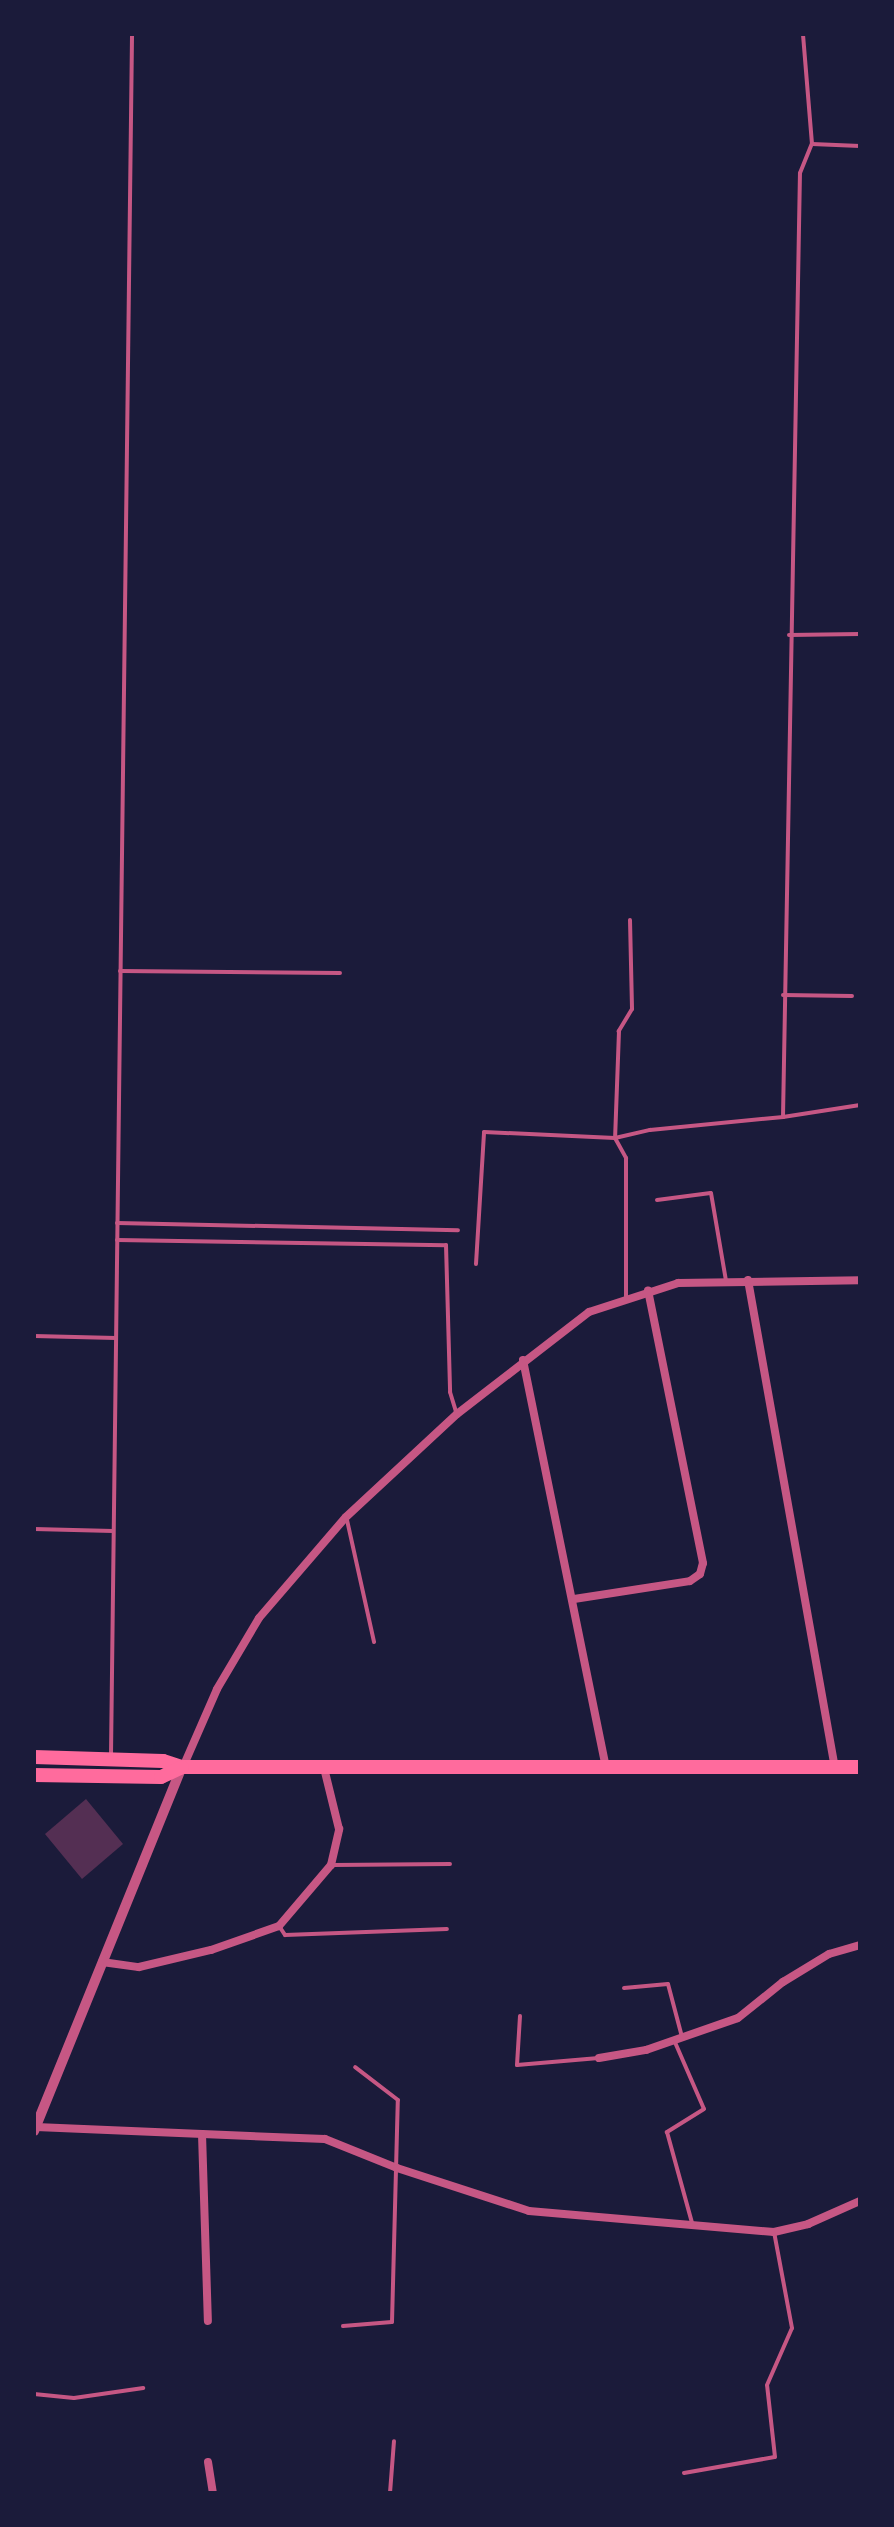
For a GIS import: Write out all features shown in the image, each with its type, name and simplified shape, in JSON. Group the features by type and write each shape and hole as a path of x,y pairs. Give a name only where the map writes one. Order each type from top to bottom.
{"main road":[{"path":"34,1757 163,1761 182,1767 860,1767"},
{"path":"34,1775 161,1777 182,1767"}],"street":[{"path":"748,1280 835,1767"},
{"path":"860,1280 678,1283 648,1290 589,1312 457,1414 346,1517 259,1618 217,1689 182,1767 35,2129 325,2139 397,2168 529,2211 774,2232 808,2224 860,2201"},
{"path":"574,1599 690,1581 700,1574 703,1563 648,1290"},
{"path":"523,1360 606,1767"},
{"path":"102,1962 139,1967 211,1950 279,1926 331,1865 339,1829 324,1768"},
{"path":"599,2058 678,2038 738,2018 783,1982 829,1954 860,1945"},
{"path":"202,2134 208,2321"},
{"path":"208,2462 213,2493"}],"lane":[{"path":"111,1758 132,34"},
{"path":"783,1117 789,635 800,173 812,144 803,34"},
{"path":"812,144 860,146"},
{"path":"789,635 860,634"},
{"path":"626,1298 626,1158 615,1138 619,1031 632,1009 630,920"},
{"path":"120,971 340,973"},
{"path":"783,995 852,996"},
{"path":"476,1264 484,1132 615,1138 650,1130 783,1117 860,1105"},
{"path":"657,1200 711,1193 726,1281"},
{"path":"117,1223 458,1230"},
{"path":"117,1240 446,1245 450,1392 457,1414"},
{"path":"34,1336 116,1338"},
{"path":"346,1517 374,1642"},
{"path":"34,1529 113,1531"},
{"path":"331,1865 450,1864"},
{"path":"279,1926 285,1935 447,1929"},
{"path":"624,1988 668,1984 678,2038 704,2109 667,2132 693,2225"},
{"path":"520,2016 517,2065 599,2058"},
{"path":"343,2326 392,2322 398,2100 355,2067"},
{"path":"684,2473 775,2457 767,2385 792,2328 774,2232"},
{"path":"34,2394 74,2398 143,2388"},
{"path":"390,2493 394,2441"}],"building":[{"path":"86,1799 123,1844 82,1879 45,1834"}]}
